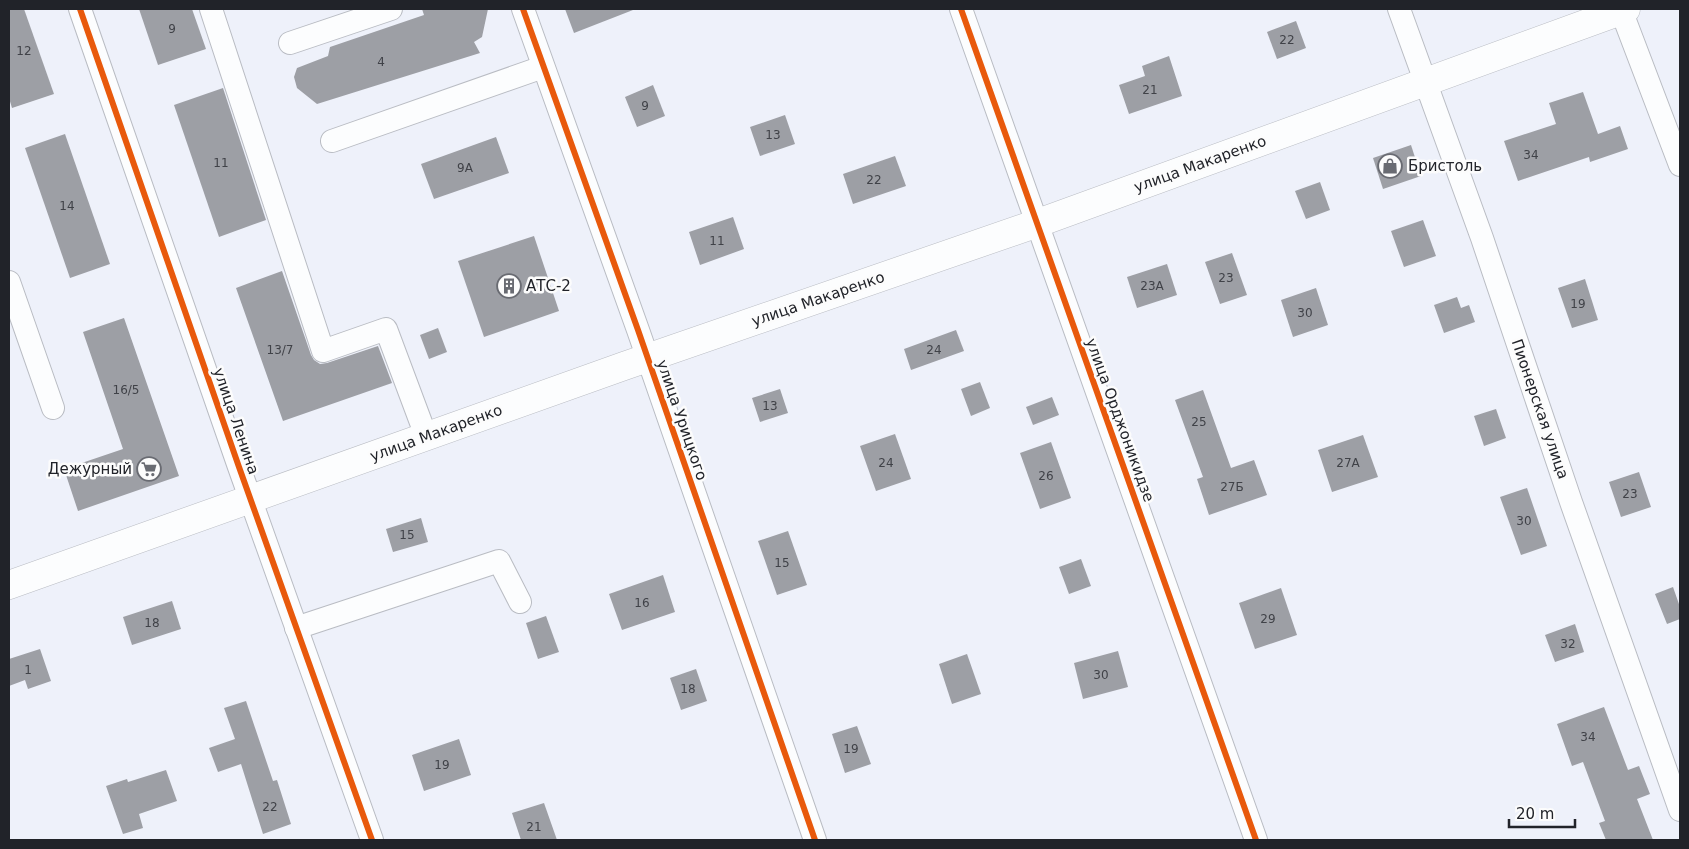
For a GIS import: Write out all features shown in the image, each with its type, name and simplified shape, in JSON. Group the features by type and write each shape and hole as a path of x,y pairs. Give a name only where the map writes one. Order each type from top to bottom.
{"main road":[{"name":"улица Макаренко","path":"9,585 647,358 1038,223 1624,10"}],"street":[{"name":"улица Ленина","path":"80,9 250,499 372,840"},
{"path":"211,9 323,351 386,329 426,436"},
{"path":"290,43 390,9"},
{"name":"улица Урицкого","path":"522,9 647,358 815,840"},
{"name":"улица Орджоникидзе","path":"961,9 1256,840"},
{"name":"Пионерская улица","path":"1398,9 1482,238 1571,502 1680,810"},
{"path":"1624,10 1680,165"},
{"path":"332,141 543,67"},
{"path":"9,282 53,408"},
{"path":"296,628 499,561 520,602"}],"building":[{"path":"9,9 24,9 54,94 12,108 9,98"},
{"path":"139,9 192,9 206,49 158,65"},
{"path":"422,9 488,9 482,37 474,42 480,53 317,104 297,88 294,77 297,68 328,56 330,47 424,15"},
{"path":"565,9 633,9 633,10 574,33"},
{"path":"1296,21 1306,48 1277,59 1267,32"},
{"path":"1169,56 1182,96 1129,114 1119,85 1145,76 1142,66"},
{"path":"653,85 665,116 637,127 625,97"},
{"path":"223,88 266,220 219,237 174,105"},
{"path":"1583,92 1598,134 1620,126 1628,149 1590,162 1589,157 1518,181 1504,141 1556,124 1549,103"},
{"path":"785,115 795,144 760,156 750,127"},
{"path":"65,134 110,264 70,278 25,148"},
{"path":"496,137 509,173 434,199 421,164"},
{"path":"1411,145 1421,176 1383,189 1373,158"},
{"path":"895,156 906,186 853,204 843,174"},
{"path":"1320,182 1330,210 1306,219 1295,191"},
{"path":"733,217 744,249 700,265 689,232"},
{"path":"1423,220 1436,256 1404,267 1391,231"},
{"name":"АТС-2","path":"534,236 559,311 484,337 458,261"},
{"path":"1232,253 1247,295 1220,304 1205,262"},
{"path":"1167,264 1177,295 1137,308 1127,277"},
{"path":"282,271 314,360 320,364 327,363 378,346 392,383 283,421 236,288"},
{"path":"1585,279 1598,320 1572,328 1558,288"},
{"path":"1316,288 1328,325 1293,337 1281,300"},
{"path":"1457,297 1461,308 1469,305 1475,322 1444,333 1434,305"},
{"path":"124,318 179,476 78,511 64,469 123,449 83,332"},
{"path":"438,328 447,352 429,359 420,335"},
{"path":"956,330 964,351 911,370 904,349"},
{"path":"980,382 990,408 971,416 961,389"},
{"path":"780,389 788,413 760,422 752,398"},
{"path":"1203,390 1231,468 1254,460 1267,495 1209,515 1197,479 1203,477 1175,400"},
{"path":"1052,397 1059,415 1033,425 1026,407"},
{"path":"1496,409 1506,438 1484,446 1474,416"},
{"path":"895,434 911,479 876,491 860,446"},
{"path":"1363,435 1378,477 1332,492 1318,450"},
{"path":"1051,442 1071,498 1040,509 1020,453"},
{"path":"1639,472 1651,507 1621,517 1609,482"},
{"path":"1527,488 1547,546 1521,555 1500,497"},
{"path":"421,518 428,542 393,552 386,529"},
{"path":"788,531 807,585 777,595 758,541"},
{"path":"1081,559 1091,586 1069,594 1059,567"},
{"path":"663,575 675,612 622,630 609,594"},
{"path":"1673,587 1680,607 1680,619 1667,624 1655,594"},
{"path":"1281,588 1297,635 1255,649 1239,603"},
{"path":"172,601 181,629 132,645 123,617"},
{"path":"546,616 559,652 538,659 526,623"},
{"path":"1575,624 1584,652 1555,662 1545,635"},
{"path":"40,649 51,681 28,689 25,680 9,686 9,659"},
{"path":"1118,651 1128,687 1083,699 1074,663"},
{"path":"967,654 981,694 952,704 939,664"},
{"path":"696,669 707,701 681,710 670,678"},
{"path":"246,701 273,781 277,780 291,824 263,834 241,764 218,772 209,748 235,739 224,708"},
{"path":"1604,707 1628,770 1639,766 1650,794 1637,799 1653,840 1606,840 1599,823 1605,821 1583,762 1572,766 1557,724"},
{"path":"857,726 871,764 845,773 832,734"},
{"path":"459,739 471,775 424,791 412,755"},
{"path":"166,770 177,801 139,814 143,828 123,834 106,786 127,779 128,782"},
{"path":"544,803 557,840 521,840 512,813"}],"cycle path":[{"path":"80,9 239,467 372,840"},
{"path":"523,9 638,330 815,840"},
{"path":"961,9 1256,840"}],"place":[{"name":"Бристоль","path":"1390,166"},
{"name":"АТС-2","path":"509,286"},
{"name":"Дежурный","path":"149,469"}]}
